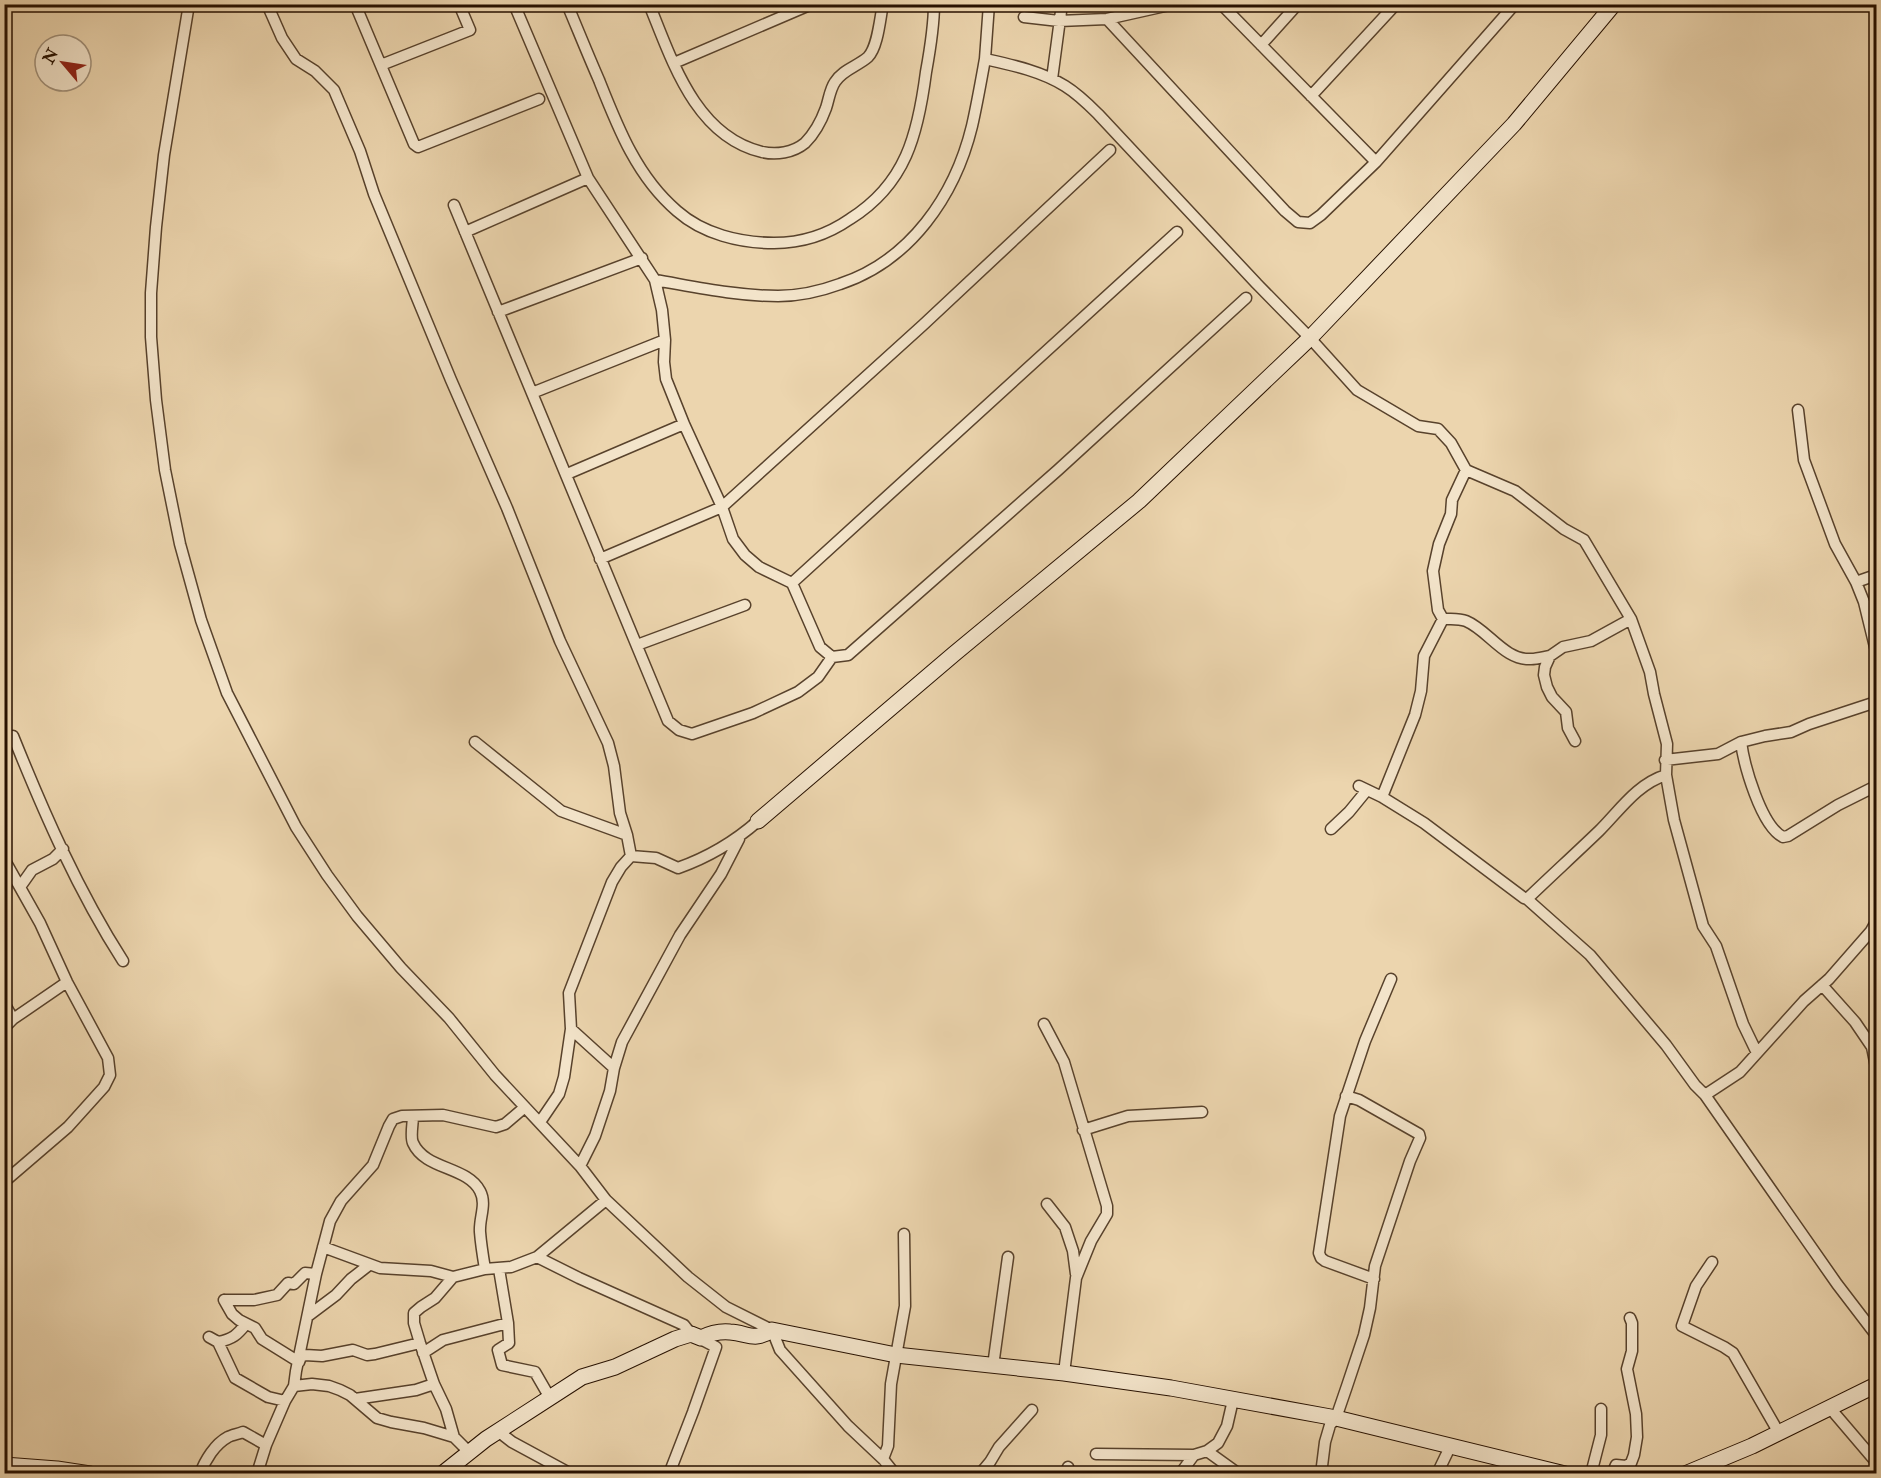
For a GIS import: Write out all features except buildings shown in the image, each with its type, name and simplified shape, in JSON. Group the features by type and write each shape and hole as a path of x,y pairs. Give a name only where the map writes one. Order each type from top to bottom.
{"street":[{"path":"189,4 164,155 151,293 151,337 165,470 180,544 201,620 227,693 296,827 327,875 401,969 449,1018 492,1072 580,1166 606,1200 706,1292 726,1307 772,1330 896,1355 1064,1373 1171,1388 1336,1418 1565,1473"},
{"path":"267,4 282,38 296,59 315,71 334,90 360,151 374,194 507,508 560,641 608,743 614,766 620,813 632,856"},
{"path":"355,4 414,144 418,147 538,99"},
{"path":"381,65 470,30 459,4"},
{"path":"514,4 588,178 655,280 662,310 666,380 722,507 733,539 745,555 759,567 792,583 820,647 832,657 848,655 1050,478 1246,298"},
{"path":"567,4 633,159 655,190 690,222 723,236 752,243 797,242 813,238 840,226 860,213 875,202 886,189 898,172 915,136 921,110 934,4"},
{"path":"649,4 694,103 730,138 755,150 774,154 794,150 805,143 820,121 834,82 873,50 883,4"},
{"path":"674,63 812,4"},
{"path":"655,280 731,293 779,296 809,293 855,279 879,267 908,244 923,228 952,180 972,127 985,59 989,4"},
{"path":"1052,79 1062,4"},
{"path":"1024,17 1059,21 1107,19 1174,4"},
{"path":"1221,4 1376,162"},
{"path":"1261,45 1298,4"},
{"path":"1311,96 1396,4"},
{"path":"1107,19 1285,211 1298,222 1310,223 1376,162 1515,4"},
{"path":"540,1122 559,1094 566,1069 571,1029 569,993 612,882 621,867 632,856 656,858 678,868 702,860 739,839 963,647 1139,501 1310,338 1514,124 1614,4"},
{"path":"985,59 1018,66 1052,79 1077,94 1361,393 1418,426 1438,429 1446,435 1466,470 1515,491 1564,529 1584,540 1631,619 1650,672 1653,694 1667,744 1666,775 1674,820 1703,926 1716,946 1743,1024 1757,1053"},
{"path":"600,560 722,507 924,325 1110,150"},
{"path":"465,232 588,178"},
{"path":"454,205 668,721 679,730 692,734 753,712 798,692 818,677 832,657"},
{"path":"792,583 1177,232"},
{"path":"498,312 642,258"},
{"path":"532,393 665,340"},
{"path":"1798,410 1804,460 1835,544 1864,602 1876,651"},
{"path":"567,474 684,424"},
{"path":"1443,620 1438,610 1433,571 1439,544 1451,514 1453,496 1466,470"},
{"path":"1856,582 1876,575"},
{"path":"637,645 745,605"},
{"path":"1443,620 1467,621 1517,657 1531,660 1550,656 1563,647 1591,641 1631,619"},
{"path":"1382,797 1415,715 1421,691 1424,656 1443,620"},
{"path":"1550,656 1545,667 1546,687 1566,712 1568,728 1575,741"},
{"path":"1665,760 1718,754 1741,742 1791,732 1876,702"},
{"path":"13,736 41,805 101,927 123,961"},
{"path":"475,742 561,811 627,835"},
{"path":"1741,742 1743,760 1755,796 1775,832 1783,837 1876,786"},
{"path":"1527,898 1610,820 1629,798 1654,779 1666,775"},
{"path":"1330,829 1349,812 1363,788 1382,797 1424,823 1527,898 1590,955 1705,1095 1837,1284 1876,1335"},
{"path":"580,1166 595,1136 610,1091 622,1042 680,935 721,874 739,839"},
{"path":"20,887 32,870 53,859 63,849"},
{"path":"4,859 40,923 67,982 108,1058 110,1075 104,1087 68,1127 4,1182"},
{"path":"1705,1095 1740,1072 1871,931 1876,922"},
{"path":"1374,1280 1325,1261 1319,1253 1340,1116 1365,1041 1391,979"},
{"path":"4,1028 13,1019 67,982"},
{"path":"1822,985 1855,1022 1872,1047 1876,1067"},
{"path":"4,1004 13,1019"},
{"path":"1044,1024 1064,1062 1107,1206 1107,1214 1091,1241 1076,1278"},
{"path":"571,1029 614,1068"},
{"path":"1322,1473 1325,1442 1330,1425 1336,1418 1364,1335 1375,1266 1420,1138 1419,1134 1369,1105 1347,1096"},
{"path":"257,1473 266,1445 294,1386 316,1274 330,1221 341,1201 373,1165 393,1119 402,1116 452,1116 496,1127 505,1124 525,1107"},
{"path":"1083,1130 1128,1116 1202,1112"},
{"path":"413,1116 412,1143 419,1152 472,1180 480,1190 484,1204 480,1231 485,1269"},
{"path":"323,1247 380,1268 431,1271 453,1277 485,1269 511,1267 537,1257 606,1200"},
{"path":"1047,1204 1065,1227 1073,1251 1076,1278 1064,1373"},
{"path":"883,1459 888,1446 891,1384 905,1306 904,1234"},
{"path":"537,1257 588,1283 684,1324 691,1334 716,1347 669,1473"},
{"path":"993,1366 1008,1257"},
{"path":"1712,1262 1696,1286 1682,1326 1733,1353 1779,1433"},
{"path":"308,1316 336,1295 369,1265"},
{"path":"499,1269 509,1343 498,1350 502,1365 535,1372 550,1398"},
{"path":"312,1384 297,1367 262,1339 255,1328 232,1314 224,1300 254,1300 277,1295 288,1283 294,1284 304,1273 316,1274"},
{"path":"453,1277 435,1298 413,1313 422,1348 434,1384 446,1409 454,1437"},
{"path":"1612,1473 1616,1465 1626,1466 1631,1463 1637,1437 1636,1413 1627,1369 1632,1351 1630,1318"},
{"path":"297,1367 301,1357 305,1355 322,1356 353,1350 367,1355 422,1348 443,1340 508,1323"},
{"path":"246,1324 237,1336 230,1340 214,1340 235,1378 268,1397 285,1401"},
{"path":"442,1473 468,1451 582,1377 615,1367 691,1334 700,1338 728,1331 749,1337 764,1336 772,1330"},
{"path":"772,1330 780,1350 848,1426 895,1473"},
{"path":"294,1386 312,1384 329,1386 350,1395 377,1418 454,1437 468,1451"},
{"path":"355,1399 416,1390 434,1384"},
{"path":"1685,1473 1779,1433 1876,1385"},
{"path":"1096,1454 1194,1455 1207,1450 1218,1443 1227,1426 1233,1400"},
{"path":"1830,1408 1876,1462"},
{"path":"1591,1473 1601,1435 1601,1409"},
{"path":"980,1473 999,1447 1032,1410"},
{"path":"500,1430 512,1442 551,1469 571,1473"},
{"path":"200,1473 204,1463 227,1437 243,1432 266,1445"},
{"path":"1437,1473 1450,1446"},
{"path":"1207,1450 1239,1473"},
{"path":"1180,1473 1194,1455"},
{"path":"4,1465 89,1473"}]}
